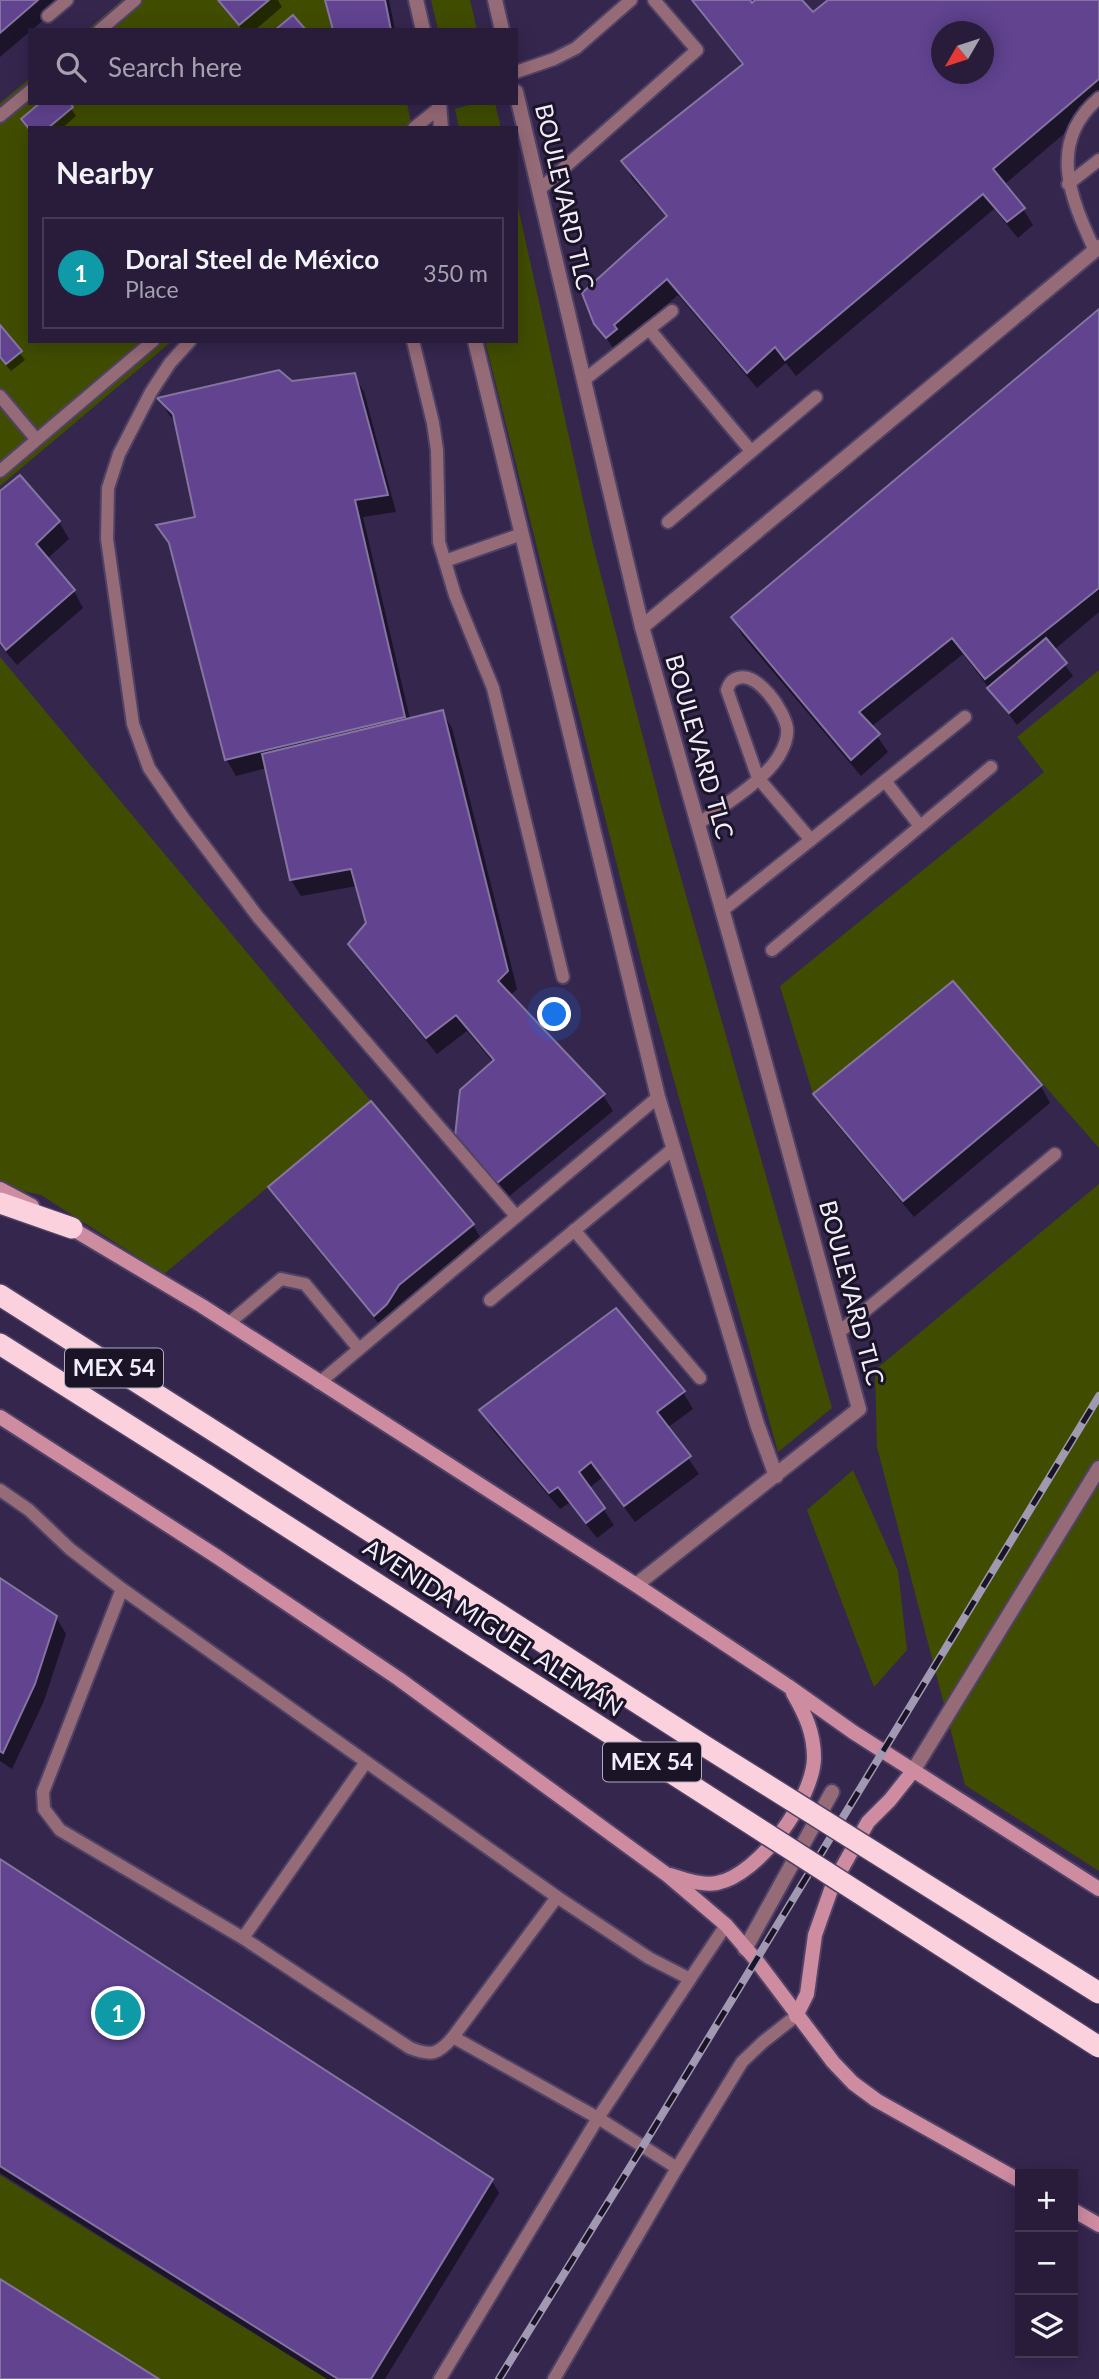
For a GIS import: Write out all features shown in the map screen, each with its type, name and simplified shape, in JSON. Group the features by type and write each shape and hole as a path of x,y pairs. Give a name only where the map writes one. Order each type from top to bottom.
{"highway":[{"path":"0,1203 72,1228"},
{"name":"AVENIDA MIGUEL ALEMÁN","path":"0,1295 703,1745 1099,1993"},
{"name":"AVENIDA MIGUEL ALEMÁN","path":"0,1344 1099,2048"}],"street":[{"path":"416,0 423,28"},
{"path":"495,0 502,28"},
{"name":"BOULEVARD TLC","path":"518,101 642,627 723,910 859,1409 811,1445 776,1476"},
{"path":"439,106 441,126"},
{"path":"642,627 1097,249"},
{"path":"475,343 658,1097 757,1424 776,1476 636,1586"},
{"path":"0,1189 72,1228 229,1324 636,1586 853,1732 1099,1889"},
{"path":"0,1417 216,1556 399,1679 666,1874 726,1925 833,2062 864,2092 1015,2178"},
{"path":"796,2016 807,1994 815,1935 832,1884 868,1822 914,1771 1099,1468"},
{"path":"666,1874 704,1885 720,1883 741,1872 760,1857 789,1820 809,1786 814,1758 809,1722 788,1686"},
{"path":"745,1949 832,1792"},
{"path":"1078,2213 1099,2225"}],"lane":[{"path":"48,16 67,0"},
{"path":"102,28 135,0"},
{"path":"518,71 555,59 576,48 631,0"},
{"path":"539,190 697,50 654,0"},
{"path":"0,117 28,93"},
{"path":"1097,249 1068,184 1069,150 1076,124 1087,108 1099,98"},
{"path":"416,126 439,106"},
{"path":"1068,184 1099,160"},
{"path":"584,380 672,311"},
{"path":"649,329 751,452"},
{"path":"0,471 151,343"},
{"path":"188,343 170,363 151,392 119,454 108,488 107,540 131,711 149,768 181,816 258,917 516,1216"},
{"path":"413,343 435,436 439,542 455,595 493,688 563,977"},
{"path":"0,396 36,439"},
{"path":"668,522 816,397"},
{"path":"445,561 522,534"},
{"path":"698,824 758,778 770,769 779,756 787,730 783,716 768,693 751,678 740,677 729,684 728,696 758,778 811,840"},
{"path":"723,910 965,717"},
{"path":"772,950 991,767"},
{"path":"885,780 920,826"},
{"path":"319,1383 658,1097"},
{"path":"491,1300 674,1148"},
{"path":"838,1333 1055,1154"},
{"path":"575,1230 700,1378"},
{"path":"229,1324 281,1279 305,1284 359,1349"},
{"path":"0,1490 29,1510 70,1549 122,1589 366,1762 557,1897 649,1958 690,1979"},
{"path":"122,1589 43,1792 44,1809 60,1830 243,1938 410,2048 428,2054 443,2049 453,2038 557,1897"},
{"path":"243,1938 366,1762"},
{"path":"440,2379 598,2118 726,1925"},
{"path":"554,2379 677,2168 742,2063 796,2016"},
{"path":"453,2038 598,2118 677,2168"}],"green space":[{"path":"122,0 385,0 391,28 89,28"},
{"path":"431,0 470,0 477,28 438,28"},
{"path":"28,80 28,105 407,105 412,126 28,126 28,343 170,343 0,486 0,103"},
{"path":"469,105 495,105 501,126 459,126 455,109"},
{"path":"518,207 593,545 664,818 832,1408 778,1452 646,980 486,343 518,343"},
{"path":"0,657 371,1101 164,1274 41,1195 0,1186"},
{"path":"1099,670 1099,1148 953,981 813,1094 780,986 1044,772 1017,737"},
{"path":"1099,1184 1099,1871 965,1785 877,1447 875,1370"},
{"path":"853,1470 898,1571 907,1650 874,1687 807,1510"},
{"path":"0,2175 327,2379 0,2379"}],"building":[{"path":"0,0 38,0 0,33"},
{"path":"218,0 269,0 239,25"},
{"path":"325,0 385,0 391,28 332,28"},
{"path":"692,0 750,0 752,3 755,0 802,0 813,12 828,0 1099,0 1099,79 993,169 1025,208 1007,222 983,194 785,360 775,347 747,373 667,279 614,325 617,329 606,338 594,324 582,293 667,216 621,161 743,64"},
{"path":"293,15 304,28 277,28"},
{"path":"38,105 73,107 50,126 28,128 21,119"},
{"path":"1099,309 1099,588 985,679 952,638 859,712 880,734 851,760 731,617"},
{"path":"0,325 22,351 6,364 0,357"},
{"path":"279,370 292,381 355,373 388,495 355,500 405,717 225,760 169,543 156,525 195,517 173,414 157,398"},
{"path":"20,475 60,521 36,544 75,590 6,650 0,642 0,491"},
{"path":"1046,638 1067,663 1009,713 987,688"},
{"path":"443,710 508,971 498,981 605,1094 497,1183 455,1137 460,1090 494,1060 456,1015 426,1038 348,944 366,923 351,869 290,880 262,754"},
{"path":"953,981 1042,1085 903,1201 813,1094"},
{"path":"371,1101 474,1224 399,1285 387,1304 374,1316 268,1187"},
{"path":"616,1308 685,1391 657,1412 691,1456 624,1506 591,1462 579,1472 605,1508 586,1523 558,1487 549,1493 479,1410"},
{"path":"0,1578 57,1616 35,1684 3,1753 0,1751"},
{"path":"0,1859 493,2179 371,2379 338,2379 0,2166"},
{"path":"0,2279 159,2379 0,2379"}],"railway":[{"path":"499,2379 1099,1396"}],"place":[{"name":"Doral Steel de México","path":"118,2013"}]}
